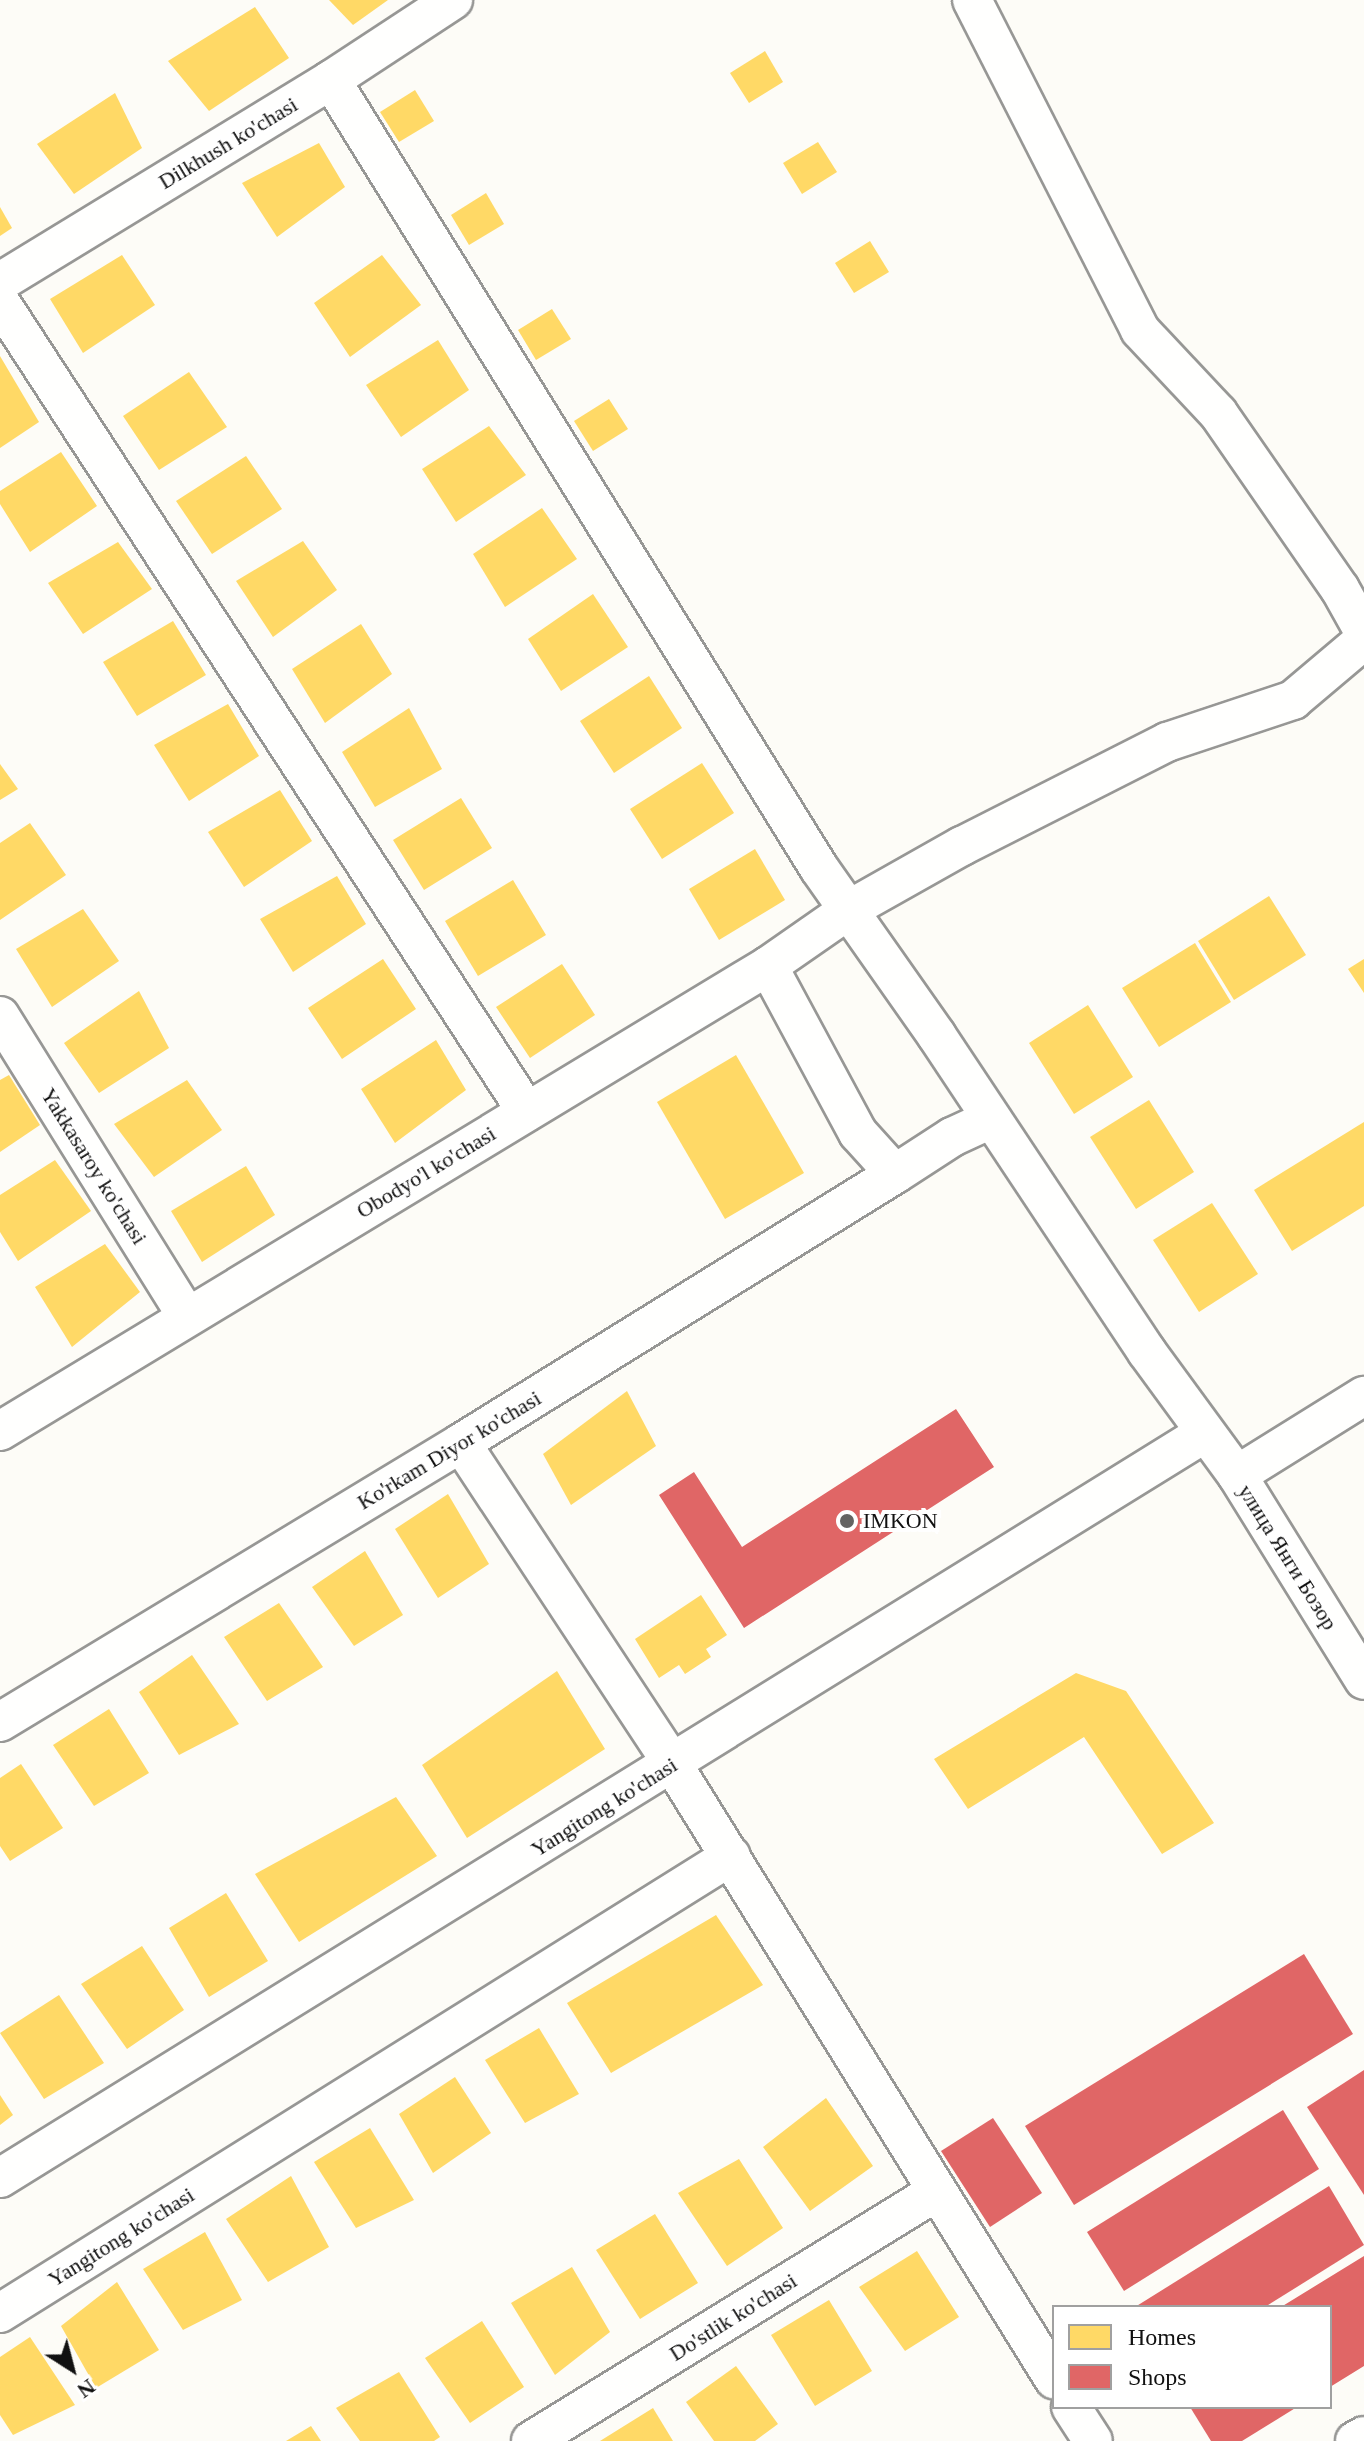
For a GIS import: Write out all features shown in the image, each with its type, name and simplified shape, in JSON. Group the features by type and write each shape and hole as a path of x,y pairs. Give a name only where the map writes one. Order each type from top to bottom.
{"street":[{"name":"Dilkhush ko'chasi","path":"0,282 331,80 453,0"},
{"path":"972,0 1140,330 1218,413 1340,589 1364,632"},
{"name":"улица Янги Бозор","path":"331,80 819,868 850,909 1147,1352 1237,1475 1364,1680"},
{"path":"0,302 527,1112"},
{"name":"Obodyo'l ko'chasi","path":"0,1431 768,966 850,909 962,846 1167,742 1293,700 1364,640"},
{"path":"768,966 858,1133 895,1174"},
{"name":"Yakkasaroy ko'chasi","path":"0,1016 187,1316"},
{"name":"Ko'rkam Diyor ko'chasi","path":"3,1713 461,1443 952,1137 991,1119"},
{"path":"1237,1475 1364,1396"},
{"name":"Yangitong ko'chasi","path":"0,2178 673,1765 1205,1433"},
{"path":"461,1443 731,1856 1052,2376"},
{"name":"Yangitong ko'chasi","path":"0,2313 731,1856"},
{"name":"Do'stlik ko'chasi","path":"531,2441 936,2192"},
{"path":"1072,2409 1093,2441"},
{"path":"1355,2441 1364,2436"}],"building: Homes":[{"path":"329,0 388,0 353,25"},
{"path":"255,7 289,58 209,111 168,61"},
{"path":"765,51 783,82 749,103 730,73"},
{"path":"415,90 434,121 399,142 380,112"},
{"path":"115,93 142,148 74,194 37,144"},
{"path":"818,142 837,172 802,194 783,163"},
{"path":"319,143 345,187 277,237 242,183"},
{"path":"486,193 504,224 469,245 451,215"},
{"path":"0,207 12,228 0,236"},
{"path":"870,241 889,272 854,293 835,263"},
{"path":"122,255 155,305 83,353 50,299"},
{"path":"382,255 421,305 350,357 314,303"},
{"path":"552,309 571,339 536,360 518,330"},
{"path":"438,340 469,390 401,437 366,385"},
{"path":"0,356 39,422 0,448"},
{"path":"189,372 227,427 159,470 123,416"},
{"path":"609,399 628,429 593,451 574,421"},
{"path":"489,426 526,475 456,522 422,469"},
{"path":"61,452 97,506 30,552 0,504 0,491"},
{"path":"246,456 282,509 212,554 176,501"},
{"path":"542,508 577,559 505,607 473,554"},
{"path":"303,541 337,590 273,637 236,581"},
{"path":"118,542 152,589 83,634 48,583"},
{"path":"593,594 628,647 561,691 528,639"},
{"path":"173,621 206,675 137,716 103,662"},
{"path":"361,624 392,674 325,723 292,669"},
{"path":"649,676 682,728 614,773 580,721"},
{"path":"228,704 259,756 189,801 154,745"},
{"path":"409,708 442,769 375,807 342,752"},
{"path":"702,763 734,813 662,859 630,809"},
{"path":"0,764 18,789 0,800"},
{"path":"280,790 312,841 244,887 208,832"},
{"path":"461,798 492,848 424,890 393,840"},
{"path":"30,823 66,875 0,920 0,843"},
{"path":"755,849 785,900 719,940 689,889"},
{"path":"337,876 366,924 293,972 260,919"},
{"path":"513,880 546,935 478,976 445,921"},
{"path":"1269,896 1306,955 1234,1000 1198,941"},
{"path":"83,909 119,961 52,1007 16,949"},
{"path":"1195,943 1231,1002 1159,1047 1122,988"},
{"path":"383,959 416,1009 342,1059 308,1008"},
{"path":"1364,959 1364,993 1348,969"},
{"path":"562,964 595,1015 530,1058 496,1007"},
{"path":"139,991 169,1048 99,1093 64,1043"},
{"path":"1088,1005 1133,1077 1074,1114 1029,1043"},
{"path":"436,1040 466,1090 395,1143 361,1089"},
{"path":"736,1055 804,1173 725,1219 657,1102"},
{"path":"9,1075 40,1125 0,1152 0,1080"},
{"path":"187,1080 222,1130 154,1177 114,1124"},
{"path":"1149,1100 1194,1172 1136,1209 1090,1137"},
{"path":"1364,1122 1364,1206 1292,1251 1254,1190"},
{"path":"55,1160 91,1211 18,1261 0,1232 0,1195"},
{"path":"246,1166 275,1215 202,1262 171,1211"},
{"path":"1212,1203 1258,1274 1199,1312 1153,1240"},
{"path":"105,1244 140,1292 72,1347 35,1287"},
{"path":"627,1391 656,1446 571,1505 543,1454"},
{"path":"448,1494 489,1564 438,1598 395,1529"},
{"path":"365,1551 403,1615 354,1646 312,1587"},
{"path":"701,1595 727,1635 706,1649 711,1657 685,1674 679,1665 659,1678 635,1639"},
{"path":"279,1603 323,1667 267,1701 224,1637"},
{"path":"192,1655 239,1724 179,1755 139,1692"},
{"path":"557,1671 605,1749 467,1838 422,1765"},
{"path":"1076,1673 1126,1691 1214,1823 1162,1854 1084,1737 968,1809 934,1759"},
{"path":"109,1709 149,1773 94,1806 53,1745"},
{"path":"21,1764 63,1828 10,1861 0,1846 0,1778"},
{"path":"396,1797 437,1856 299,1942 255,1874"},
{"path":"226,1893 268,1961 209,1997 169,1928"},
{"path":"716,1915 763,1985 611,2073 567,2003"},
{"path":"142,1946 184,2010 127,2049 81,1984"},
{"path":"59,1995 104,2063 44,2099 0,2033"},
{"path":"539,2028 579,2094 525,2123 485,2060"},
{"path":"455,2077 491,2133 433,2173 399,2114"},
{"path":"0,2095 13,2115 0,2125"},
{"path":"826,2098 873,2166 810,2211 763,2147"},
{"path":"370,2128 414,2200 356,2228 314,2162"},
{"path":"739,2159 783,2228 727,2266 678,2193"},
{"path":"291,2176 329,2247 268,2282 226,2219"},
{"path":"655,2214 698,2283 640,2319 596,2250"},
{"path":"205,2232 242,2300 183,2330 143,2269"},
{"path":"917,2251 959,2317 905,2351 859,2287"},
{"path":"572,2267 610,2332 555,2375 511,2303"},
{"path":"117,2282 159,2350 96,2388 61,2326"},
{"path":"829,2300 872,2371 815,2406 771,2335"},
{"path":"482,2321 524,2387 470,2423 425,2358"},
{"path":"30,2337 75,2405 13,2435 0,2415 0,2357"},
{"path":"736,2366 778,2424 755,2441 714,2441 686,2402"},
{"path":"399,2372 440,2437 434,2441 360,2441 336,2408"},
{"path":"653,2408 673,2441 600,2441"},
{"path":"311,2426 321,2441 286,2441"}],"building: Shops":[{"name":"IMKON","path":"956,1409 994,1467 744,1628 659,1495 694,1472 742,1547"},
{"path":"1304,1954 1353,2034 1074,2205 1025,2126"},
{"path":"1364,2070 1364,2195 1307,2107"},
{"path":"1283,2110 1319,2169 1124,2291 1087,2232"},
{"path":"993,2118 1042,2193 990,2227 941,2151"},
{"path":"1329,2186 1364,2245 1268,2305 1138,2305"},
{"path":"1364,2256 1364,2366 1332,2386 1332,2305 1284,2305"},
{"path":"1191,2409 1294,2409 1242,2441 1211,2441"}],"place":[{"name":"IMKON","path":"847,1521"}]}
